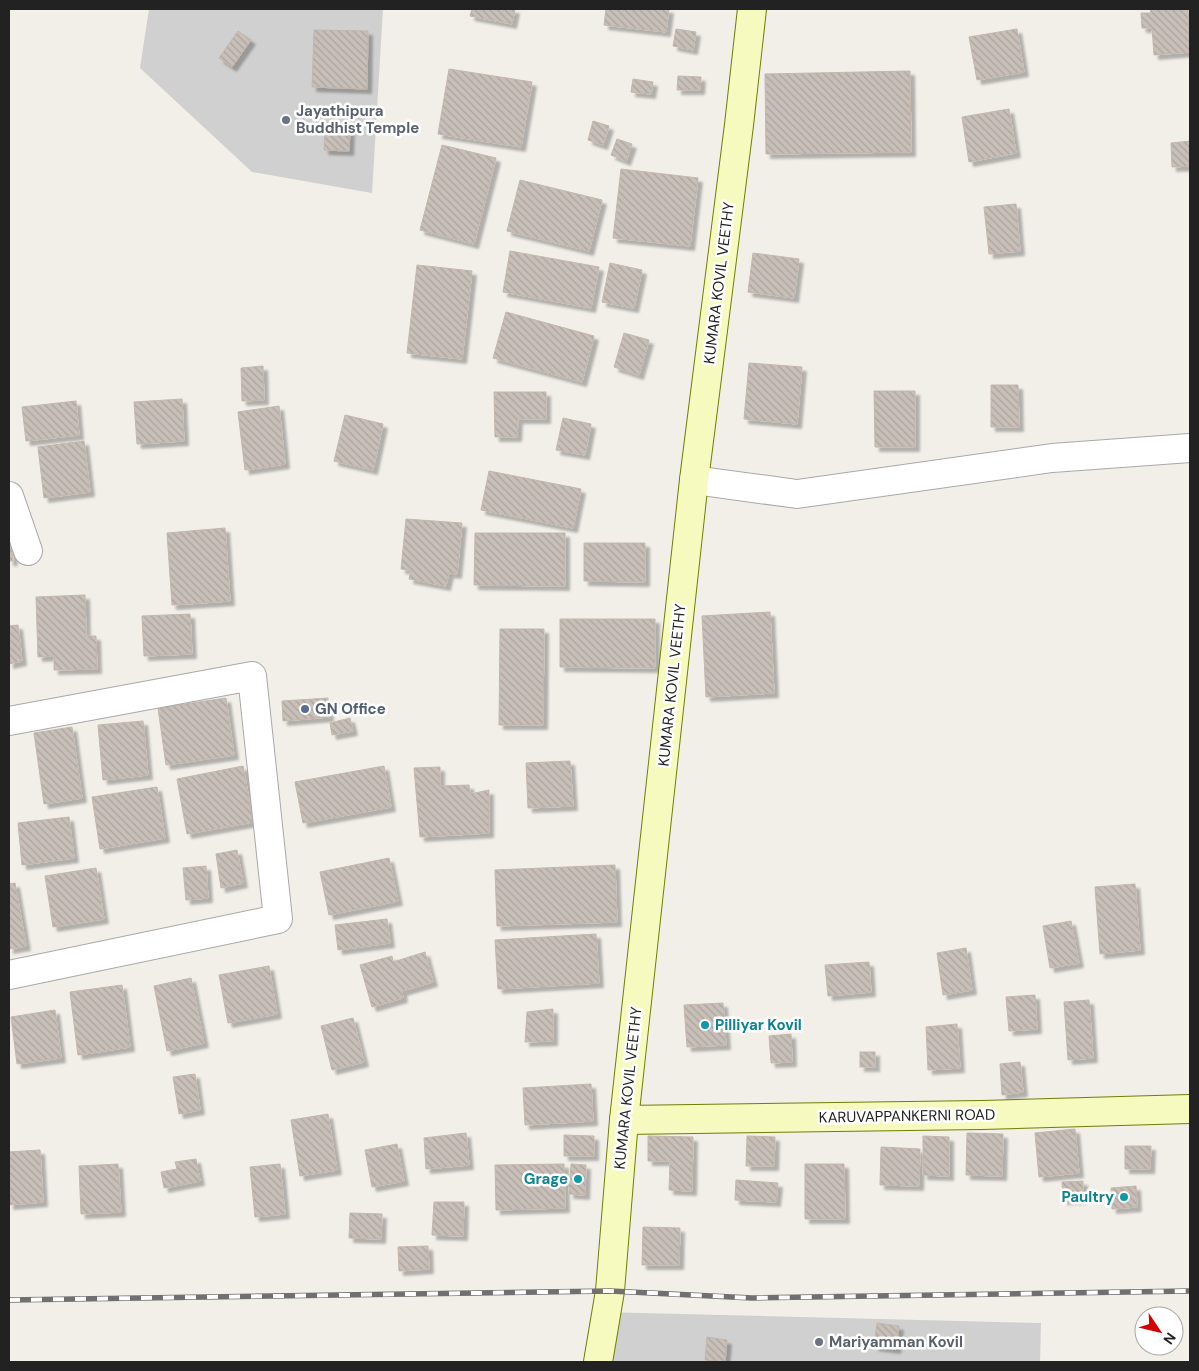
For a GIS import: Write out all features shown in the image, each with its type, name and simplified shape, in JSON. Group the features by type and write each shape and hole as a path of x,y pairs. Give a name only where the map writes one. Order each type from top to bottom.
{"main road":[{"name":"KUMARA KOVIL VEETHY","path":"598,1362 610,1291 624,1120 694,480 752,9"},
{"name":"KARUVAPPANKERNI ROAD","path":"624,1120 982,1115 1190,1109"}],"street":[{"path":"694,480 797,494 1052,458 1190,448"},
{"path":"9,496 28,551"},
{"path":"9,721 252,676 278,918 9,976"}],"shaded area":[{"name":"Jayathipura Buddhist Temple","path":"149,9 383,9 372,193 252,172 140,68"},
{"name":"Mariyamman Kovil","path":"600,1312 1041,1323 1040,1362 597,1362"}],"building":[{"path":"472,9 515,9 512,24 470,16"},
{"path":"606,9 669,9 666,32 604,25"},
{"path":"1150,9 1188,9 1190,52 1154,55 1152,28 1142,28 1141,13 1151,13"},
{"path":"676,29 696,32 693,50 673,46"},
{"path":"1017,29 1024,72 977,80 969,37"},
{"path":"314,30 368,31 367,89 312,87"},
{"path":"238,31 251,40 232,67 219,58"},
{"path":"449,69 532,82 521,147 438,134"},
{"path":"910,71 911,152 766,154 765,74"},
{"path":"678,76 701,77 700,90 677,90"},
{"path":"633,79 653,82 651,94 631,92"},
{"path":"1009,109 1016,153 969,162 962,117"},
{"path":"593,121 609,126 603,145 588,140"},
{"path":"325,128 350,130 349,151 324,150"},
{"path":"617,139 632,144 626,161 611,155"},
{"path":"1190,141 1190,166 1172,167 1171,143"},
{"path":"442,145 496,158 474,244 420,230"},
{"path":"621,169 698,178 690,246 613,238"},
{"path":"520,180 602,200 589,251 507,231"},
{"path":"1016,204 1020,251 989,254 984,207"},
{"path":"510,251 599,267 591,308 503,292"},
{"path":"753,253 799,259 794,298 748,292"},
{"path":"610,263 642,270 634,308 602,302"},
{"path":"417,265 472,271 462,359 407,353"},
{"path":"506,312 594,336 582,382 493,358"},
{"path":"624,333 649,340 639,375 614,367"},
{"path":"749,363 802,367 797,424 744,419"},
{"path":"263,366 264,400 242,401 241,368"},
{"path":"991,385 1018,385 1019,427 991,427"},
{"path":"874,391 915,391 915,447 875,447"},
{"path":"494,392 546,392 546,419 518,419 517,437 495,437"},
{"path":"182,399 184,441 137,444 134,402"},
{"path":"76,401 79,435 26,441 22,407"},
{"path":"279,406 285,464 245,470 238,412"},
{"path":"345,415 383,424 373,470 334,461"},
{"path":"563,418 591,424 585,455 556,450"},
{"path":"84,441 90,492 44,498 38,447"},
{"path":"489,471 581,489 573,528 481,510"},
{"path":"406,519 462,523 457,574 449,573 446,586 409,579 411,570 401,569"},
{"path":"225,528 230,601 172,605 167,533"},
{"path":"10,533 13,561 9,561"},
{"path":"475,533 565,533 565,586 474,585"},
{"path":"584,543 645,543 645,582 584,581"},
{"path":"85,595 86,636 96,636 97,669 54,670 54,656 38,657 36,597"},
{"path":"770,612 774,693 706,697 702,616"},
{"path":"190,614 192,654 144,656 142,616"},
{"path":"560,619 655,619 655,668 560,667"},
{"path":"18,625 22,661 9,664 9,626"},
{"path":"500,629 544,629 543,725 499,725"},
{"path":"226,698 234,755 166,765 158,708"},
{"name":"GN Office","path":"328,698 329,717 283,721 282,701"},
{"path":"350,718 353,731 332,735 330,723"},
{"path":"143,721 148,775 103,780 98,725"},
{"path":"72,727 82,798 44,804 34,733"},
{"path":"570,761 573,806 528,808 526,763"},
{"path":"243,766 253,822 187,834 177,779"},
{"path":"384,766 391,807 303,823 295,782"},
{"path":"440,767 440,786 469,785 470,794 489,790 489,833 420,837 414,768"},
{"path":"157,787 165,838 100,849 92,797"},
{"path":"69,817 74,858 22,865 18,823"},
{"path":"237,850 243,883 221,888 216,854"},
{"path":"389,858 398,901 329,915 320,872"},
{"path":"615,865 617,922 497,926 495,870"},
{"path":"206,866 208,898 186,900 183,868"},
{"path":"96,868 104,919 53,927 45,876"},
{"path":"15,883 26,946 9,949 9,884"},
{"path":"1135,884 1140,950 1100,954 1095,887"},
{"path":"387,919 390,943 338,950 335,925"},
{"path":"1071,921 1079,963 1050,968 1043,926"},
{"path":"596,934 599,983 498,989 495,940"},
{"path":"966,948 972,990 943,995 937,953"},
{"path":"425,952 433,982 402,991 403,998 372,1007 360,965 392,956 393,962"},
{"path":"869,962 871,992 828,996 825,965"},
{"path":"269,966 277,1014 228,1023 219,975"},
{"path":"191,978 204,1043 167,1051 154,986"},
{"path":"122,985 130,1047 78,1055 70,992"},
{"path":"1035,995 1037,1029 1009,1031 1006,997"},
{"path":"1089,1000 1093,1058 1068,1060 1064,1002"},
{"name":"Pilliyar Kovil","path":"723,1003 726,1045 687,1047 684,1005"},
{"path":"553,1009 553,1041 525,1042 527,1012"},
{"path":"55,1010 61,1058 17,1064 11,1017"},
{"path":"353,1018 364,1062 332,1070 321,1026"},
{"path":"957,1024 960,1068 928,1070 926,1027"},
{"path":"791,1034 792,1062 771,1063 769,1036"},
{"path":"860,1052 875,1052 875,1067 860,1067"},
{"path":"1020,1062 1023,1092 1002,1095 1000,1064"},
{"path":"195,1074 200,1110 179,1114 173,1077"},
{"path":"591,1084 593,1121 525,1125 523,1088"},
{"path":"328,1114 337,1170 300,1176 291,1120"},
{"path":"1075,1129 1079,1173 1039,1177 1035,1133"},
{"path":"466,1133 469,1165 426,1169 424,1138"},
{"path":"967,1133 1003,1134 1002,1176 966,1175"},
{"path":"564,1135 594,1136 594,1156 564,1156"},
{"path":"648,1136 693,1137 692,1191 669,1190 670,1161 648,1161"},
{"path":"747,1136 775,1137 774,1166 746,1166"},
{"path":"923,1136 949,1137 949,1176 923,1175"},
{"path":"397,1144 404,1181 372,1187 365,1150"},
{"path":"1125,1146 1151,1146 1150,1169 1125,1169"},
{"path":"881,1147 920,1149 919,1186 880,1185"},
{"path":"40,1150 43,1202 9,1205 9,1152"},
{"path":"196,1159 200,1181 164,1188 161,1172 177,1169 175,1162"},
{"path":"118,1164 121,1212 81,1214 79,1166"},
{"path":"280,1164 285,1214 255,1217 250,1167"},
{"path":"564,1164 565,1208 496,1210 495,1165"},
{"name":"Grage","path":"571,1164 586,1165 585,1195 569,1194"},
{"path":"805,1164 844,1164 845,1219 805,1219"},
{"path":"736,1180 778,1183 776,1202 735,1200"},
{"path":"1083,1181 1083,1199 1063,1200 1062,1182"},
{"name":"Paultry","path":"1136,1186 1137,1207 1112,1209 1111,1188"},
{"path":"434,1202 464,1202 463,1236 432,1235"},
{"path":"350,1213 382,1214 381,1239 349,1238"},
{"path":"643,1227 680,1228 679,1265 642,1265"},
{"path":"428,1246 429,1269 399,1271 398,1247"},
{"path":"877,1323 899,1326 896,1349 874,1346"},
{"path":"707,1337 727,1340 725,1362 705,1360"}],"railway":[{"path":"9,1300 610,1291 752,1298 1190,1291"}],"place":[{"name":"Jayathipura Buddhist Temple","path":"286,120"},
{"name":"GN Office","path":"305,709"},
{"name":"Pilliyar Kovil","path":"705,1025"},
{"name":"Grage","path":"578,1179"},
{"name":"Paultry","path":"1124,1197"},
{"name":"Mariyamman Kovil","path":"819,1342"}]}
